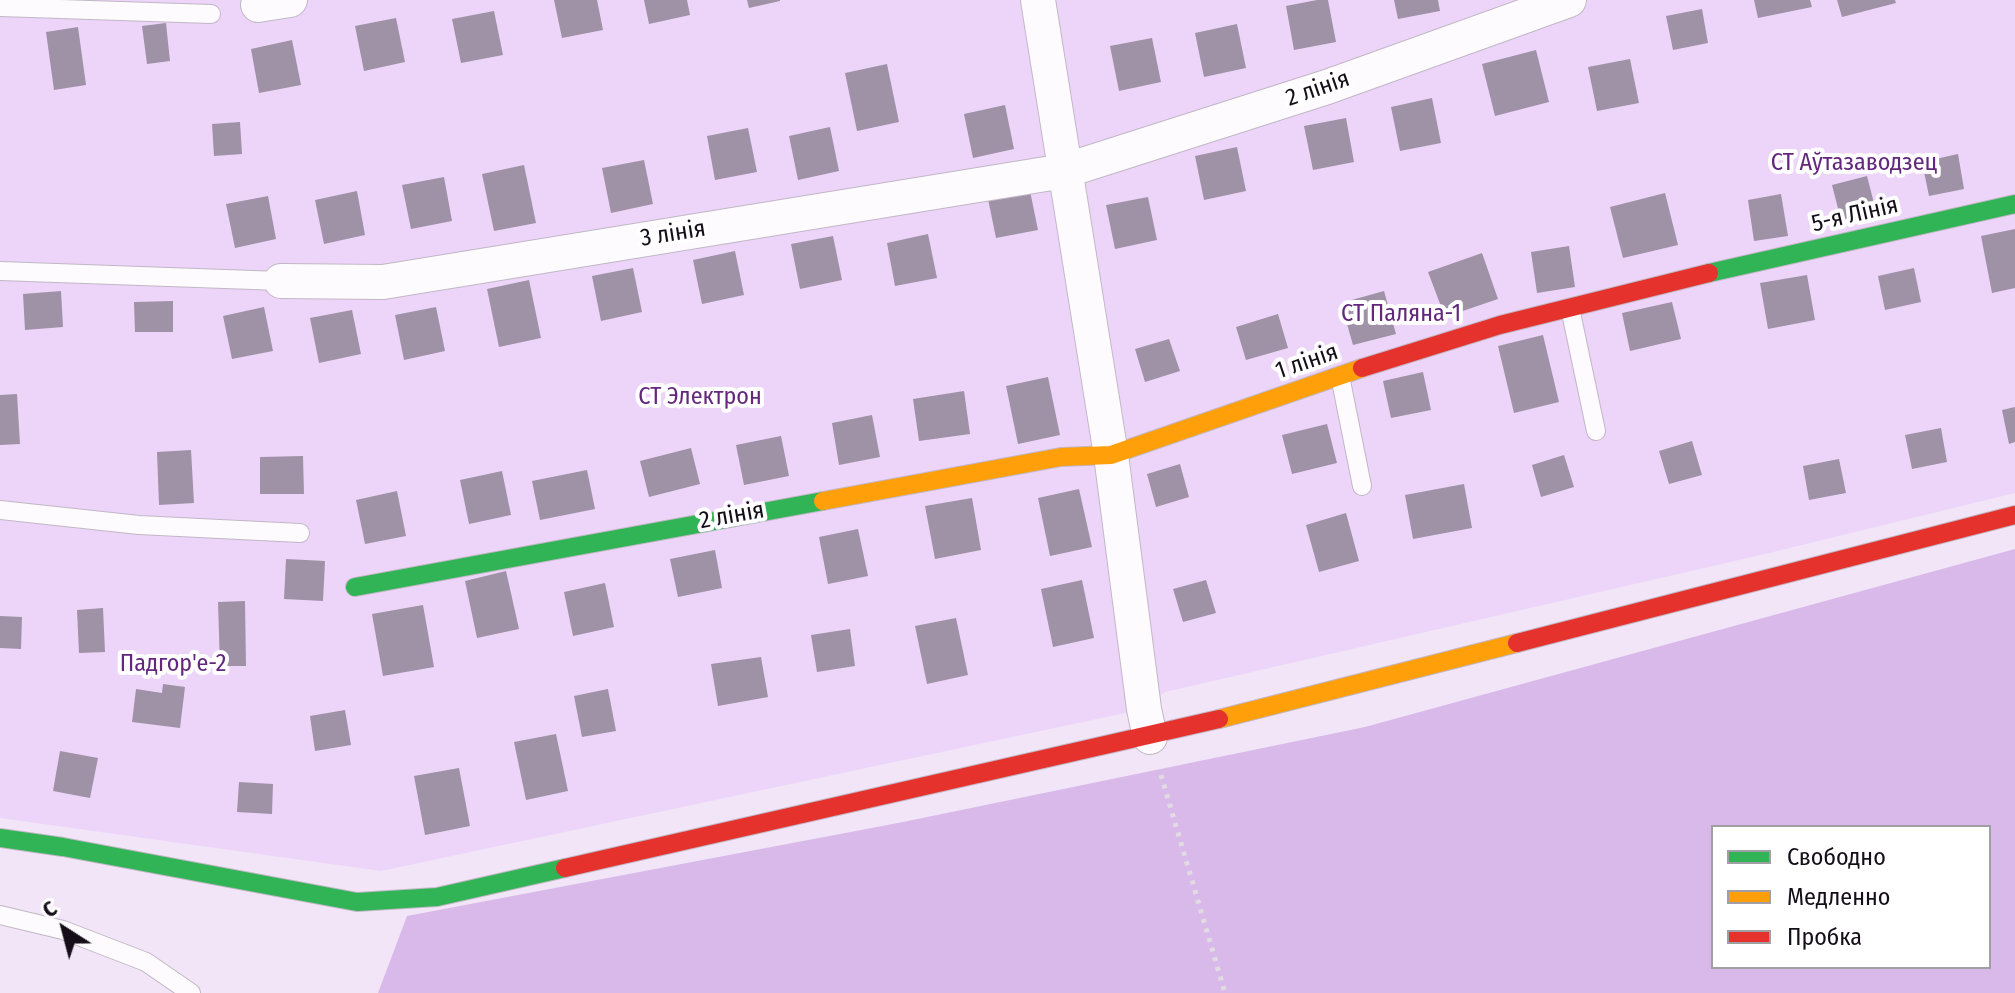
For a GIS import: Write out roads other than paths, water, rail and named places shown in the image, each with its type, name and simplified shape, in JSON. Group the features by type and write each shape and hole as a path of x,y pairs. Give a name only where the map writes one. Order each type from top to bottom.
{"street":[{"path":"1038,0 1111,455 1150,737"},
{"name":"2 лінія","path":"1064,171 1327,87 1569,0"},
{"name":"3 лінія","path":"281,281 383,282 1064,171"},
{"name":"5-я Лінія","path":"1706,274 2015,204"},
{"name":"1 лінія","path":"1111,455 1500,325 1706,274"},
{"name":"2 лінія","path":"355,587 1061,457 1111,455"},
{"path":"0,838 357,902 437,897 1150,737 2015,515"}],"lane":[{"path":"0,7 211,14"},
{"path":"0,271 281,281"},
{"path":"1570,308 1596,431"},
{"path":"1340,376 1362,486"},
{"path":"0,510 139,525 300,533"},
{"path":"0,915 63,930 146,962 191,993"}],"park label":[{"name":"СТ Аўтазаводзец","path":"1854,163"},
{"name":"СТ Паляна-1","path":"1401,314"},
{"name":"СТ Электрон","path":"700,397"},
{"name":"Падгор'е-2","path":"173,664"}]}
